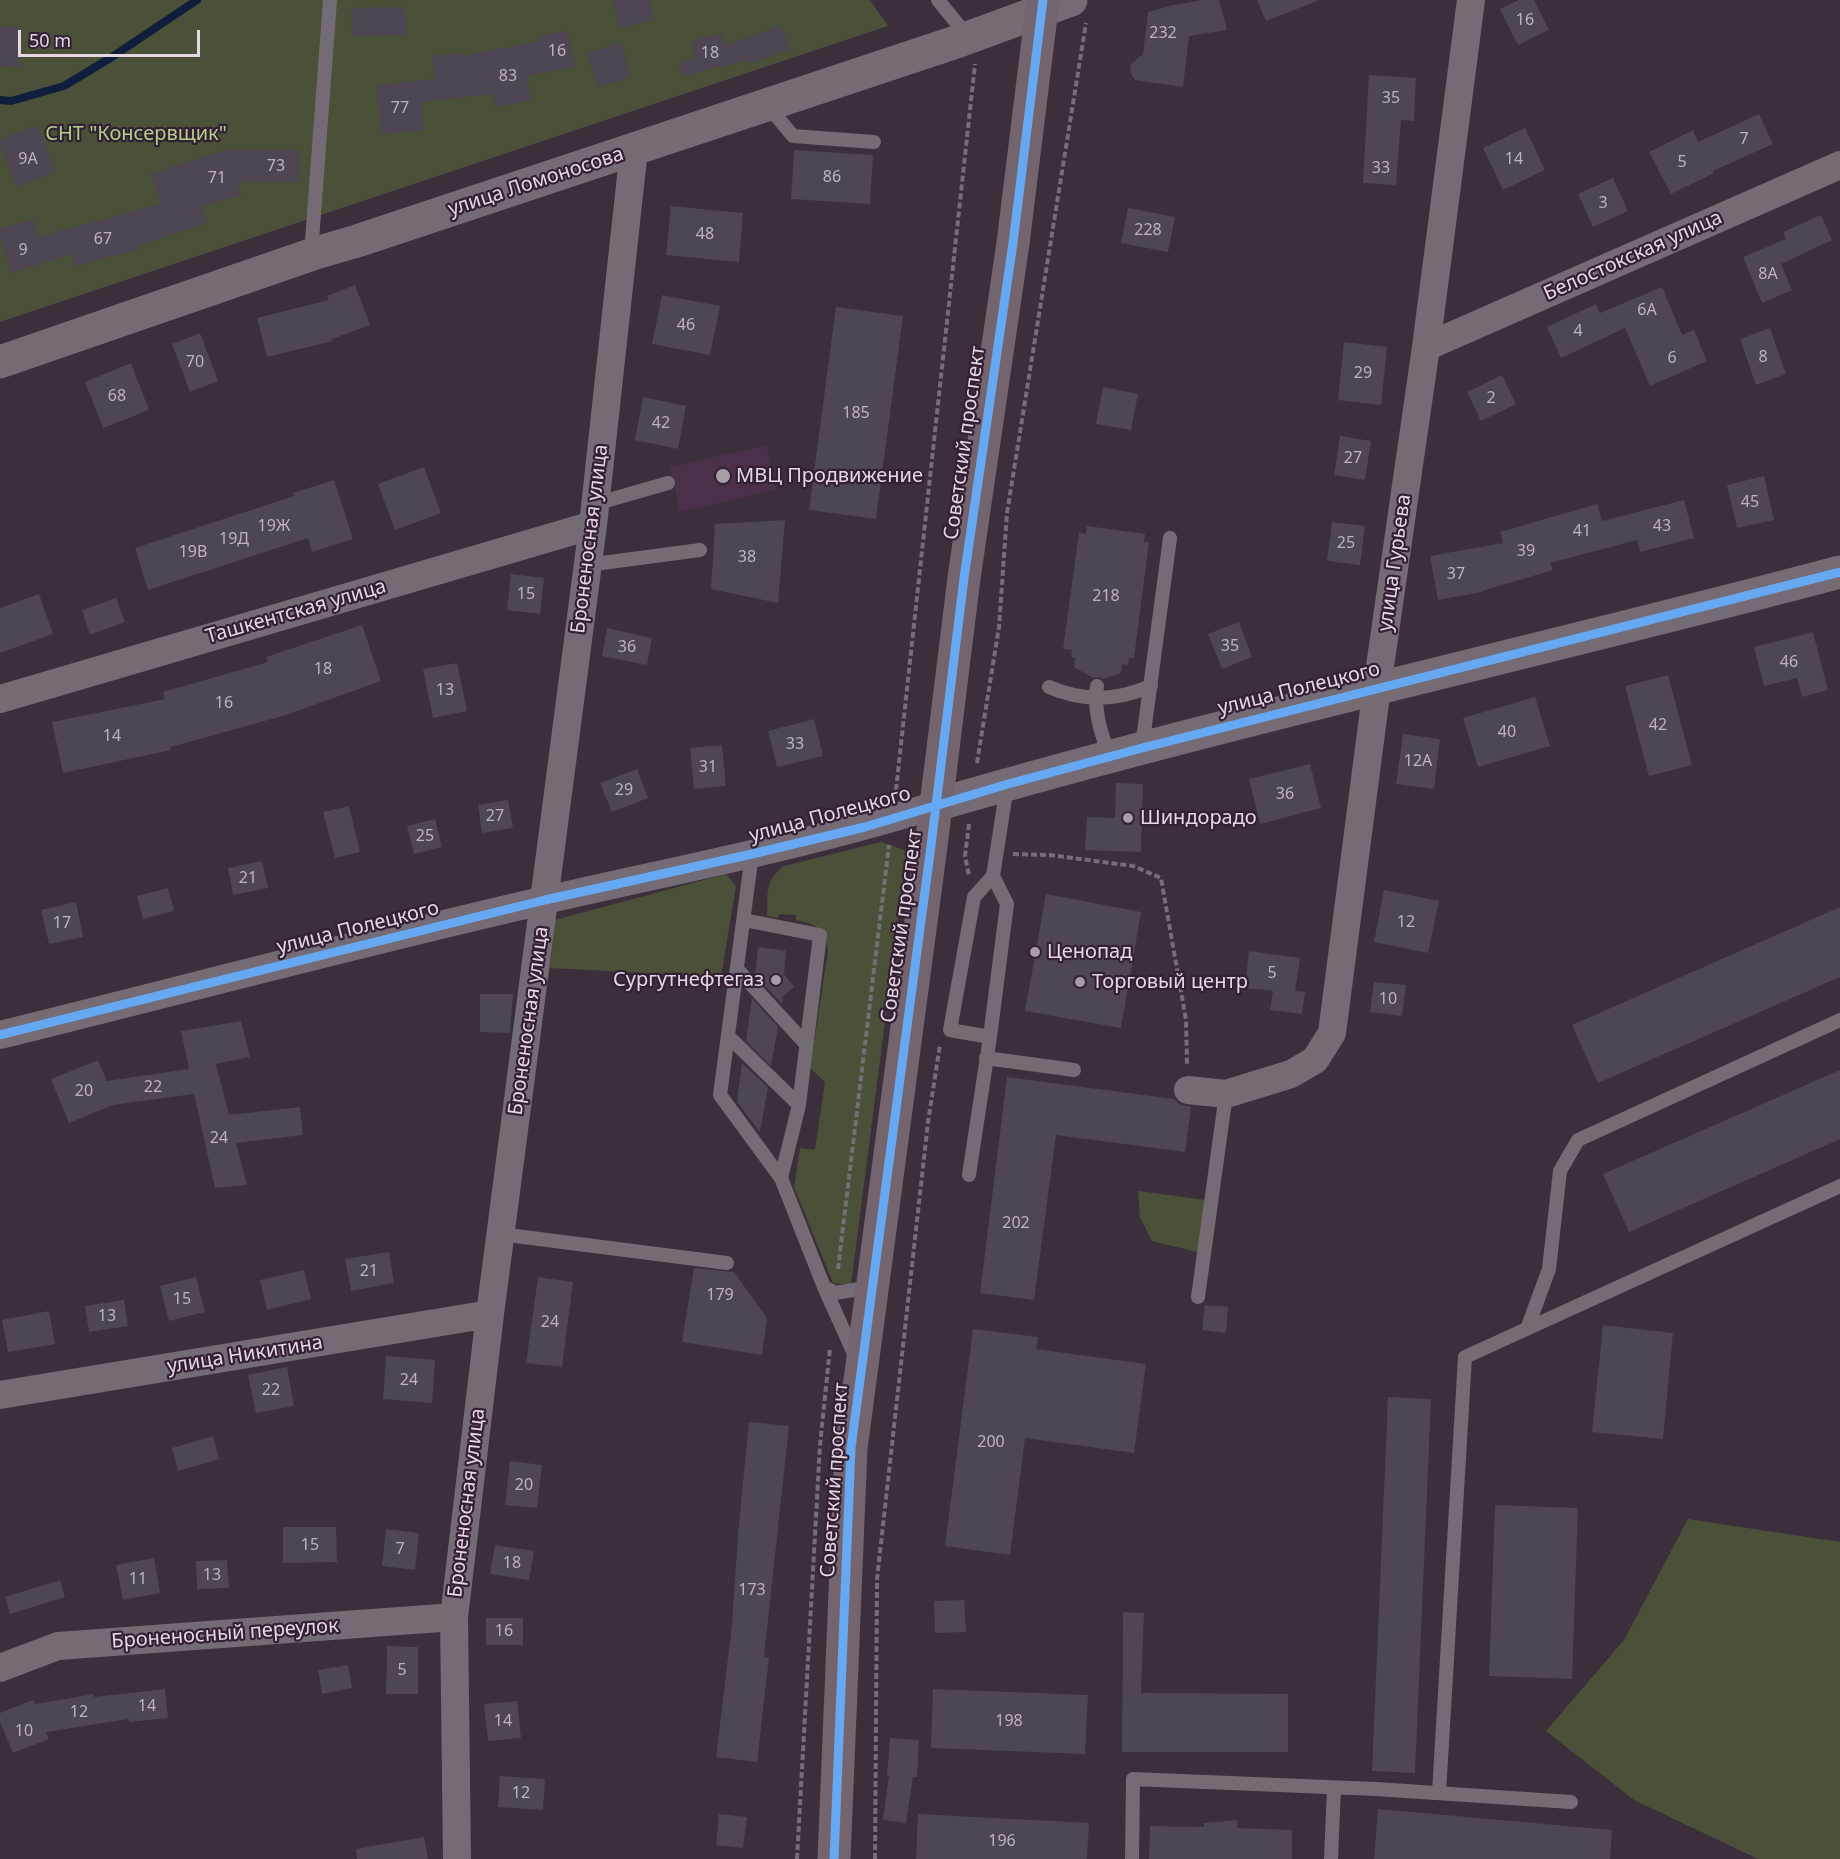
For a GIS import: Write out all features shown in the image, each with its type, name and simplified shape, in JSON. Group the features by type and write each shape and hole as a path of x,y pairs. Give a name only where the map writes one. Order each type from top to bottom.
{"main road":[{"name":"улица Ломоносова","path":"0,362 311,254 357,241 767,105 1061,5"},
{"name":"Советский проспект","path":"834,1859 851,1448 964,578 1013,243 1061,5"},
{"name":"улица Полецкого","path":"936,805 1142,748 1377,687 1840,572"}],"street":[{"name":"улица Гурьева","path":"1188,1090 1226,1094 1290,1074 1315,1060 1332,1033 1471,0"},
{"name":"Броненосная улица","path":"457,1859 454,1617 500,1234 588,566 634,149"},
{"name":"Белостокская улица","path":"1426,347 1840,165"},
{"name":"Ташкентская улица","path":"0,699 594,514"},
{"name":"улица Полецкого","path":"0,1035 545,900 752,854 936,805"},
{"name":"улица Никитина","path":"0,1395 490,1314"},
{"name":"Броненосный переулок","path":"0,1668 58,1646 454,1617"}],"lane":[{"path":"311,254 330,0"},
{"path":"938,0 973,35"},
{"path":"767,105 793,136 874,142"},
{"path":"594,514 668,483"},
{"path":"1142,748 1170,538"},
{"path":"588,566 700,550"},
{"path":"1049,687 1065,694 1096,693 1118,697 1151,686"},
{"path":"1096,693 1098,722 1109,757"},
{"path":"990,1037 950,1030 974,897 993,876 1008,784"},
{"path":"752,854 720,1095 782,1178 830,1290 834,1309 861,1369"},
{"path":"969,1175 1007,904 993,876"},
{"path":"744,920 820,934 799,1105 782,1178"},
{"path":"737,969 805,1044"},
{"path":"1527,1329 1549,1269 1560,1171 1578,1140 1840,1020"},
{"path":"728,1036 799,1105"},
{"path":"986,1058 1074,1070"},
{"path":"1198,1297 1226,1094"},
{"path":"1439,1793 1465,1357 1840,1186"},
{"path":"500,1234 727,1263"},
{"path":"830,1290 872,1287"},
{"path":"1132,1859 1133,1779 1439,1793 1571,1802"},
{"path":"1331,1859 1334,1788"}],"path":[{"path":"974,897 965,856 972,794 999,627 1007,513 1061,5"},
{"path":"830,1290 893,818 973,35"},
{"path":"997,853 1050,855 1133,866 1161,878 1186,1020 1188,1090"},
{"path":"875,1859 877,1579 928,1122 942,1033 950,1030"},
{"path":"797,1859 820,1445 834,1309"}],"shaded area":[{"path":"766,445 776,490 680,512 670,467"}],"green space":[{"name":"СНТ \"Консервщик\"","path":"0,0 870,0 888,26 0,322"},
{"path":"881,842 907,851 851,1285 833,1283 794,1187 800,1148 815,1150 825,1082 810,1068 828,951 827,944 819,929 809,923 796,920 796,915 779,914 778,918 767,916 768,888 773,877 784,866"},
{"path":"726,874 736,886 721,977 550,968 555,920"},
{"path":"1138,1191 1206,1200 1201,1253 1152,1241 1140,1217"},
{"path":"1688,1519 1840,1542 1840,1859 1758,1859 1634,1800 1546,1731 1624,1640"}],"building":[{"path":"613,0 650,0 654,20 619,28"},
{"path":"1202,0 1219,0 1227,30 1189,36 1183,87 1135,80 1130,72 1131,64 1143,54 1148,12"},
{"path":"1257,0 1317,0 1317,1 1266,21"},
{"path":"1519,0 1534,0 1549,30 1518,45 1500,9"},
{"path":"405,7 406,35 352,36 351,8"},
{"path":"781,25 790,49 749,64 747,60 682,76 678,64 695,58 691,41 722,33 725,46"},
{"path":"18,26 20,66 0,67 0,27"},
{"path":"568,31 575,67 527,76 531,100 495,107 493,94 421,102 424,130 381,134 377,85 435,79 432,56 462,53 462,56 540,41 539,36"},
{"path":"621,43 631,77 598,87 587,53"},
{"path":"1369,75 1416,78 1414,121 1401,120 1396,185 1363,183"},
{"path":"1759,114 1773,144 1713,171 1714,173 1671,194 1649,152 1693,130 1698,142"},
{"path":"37,125 56,171 17,187 0,146 0,140"},
{"path":"1525,128 1545,170 1503,190 1483,148"},
{"path":"224,150 299,150 299,182 237,182 241,195 202,207 207,223 140,245 141,249 75,266 72,254 11,273 0,238 0,229 33,219 38,237 161,204 151,174"},
{"path":"794,150 873,155 870,204 791,199"},
{"path":"1613,178 1628,211 1593,227 1578,194"},
{"path":"671,206 743,213 739,262 666,255"},
{"path":"1128,208 1175,217 1168,252 1121,243"},
{"path":"1821,215 1832,240 1781,264 1792,290 1762,303 1743,257 1786,239 1783,232"},
{"path":"355,285 370,325 332,339 333,341 267,357 257,318 329,300 327,296"},
{"path":"1662,287 1682,335 1694,330 1707,361 1650,386 1625,328 1561,358 1547,327 1596,304 1600,313"},
{"path":"662,295 720,306 710,355 652,344"},
{"path":"836,307 903,316 876,519 809,510"},
{"path":"1770,328 1786,374 1756,385 1740,339"},
{"path":"200,333 218,381 190,392 172,344"},
{"path":"1344,342 1387,347 1381,405 1338,400"},
{"path":"131,363 149,410 103,428 85,382"},
{"path":"1502,375 1516,404 1481,421 1467,392"},
{"path":"1103,387 1138,394 1131,430 1096,424"},
{"path":"643,397 686,406 678,449 635,440"},
{"path":"1340,436 1371,441 1365,480 1334,475"},
{"path":"424,467 441,513 395,530 378,484"},
{"path":"1764,476 1774,520 1737,528 1727,485"},
{"path":"334,480 353,539 312,552 308,538 148,590 135,548 294,496 293,493"},
{"path":"1684,500 1694,538 1640,552 1637,540 1550,563 1553,570 1482,592 1438,600 1430,556 1503,543 1500,532 1597,504 1602,521"},
{"path":"785,520 778,603 711,589 715,524"},
{"path":"1332,522 1365,526 1360,565 1327,561"},
{"path":"1087,526 1145,534 1144,542 1149,542 1134,658 1129,658 1128,665 1122,664 1121,673 1103,679 1093,678 1074,667 1075,658 1071,657 1072,650 1063,649 1079,533 1086,534"},
{"path":"511,574 544,578 540,614 507,610"},
{"path":"39,594 53,634 0,653 0,608"},
{"path":"116,598 125,622 90,635 82,610"},
{"path":"1239,622 1252,657 1222,669 1208,634"},
{"path":"362,625 381,681 286,715 171,747 171,750 63,773 52,722 165,699 163,692 268,662 266,657"},
{"path":"607,628 652,638 647,665 602,656"},
{"path":"1813,632 1828,690 1802,697 1797,678 1764,686 1754,647"},
{"path":"457,663 467,711 433,718 423,669"},
{"path":"1668,675 1692,765 1649,776 1625,686"},
{"path":"1535,697 1550,746 1478,767 1463,718"},
{"path":"814,719 823,756 777,767 768,731"},
{"path":"1403,734 1440,739 1434,789 1396,784"},
{"path":"722,745 726,786 694,789 690,748"},
{"path":"1310,764 1321,808 1260,824 1249,779"},
{"path":"637,769 648,798 612,812 600,783"},
{"name":"Шиндорадо","path":"1116,783 1143,784 1141,852 1085,850 1087,817 1115,818"},
{"path":"508,800 513,828 482,833 478,805"},
{"path":"349,806 360,852 335,858 323,812"},
{"path":"435,819 442,847 414,854 407,826"},
{"path":"262,861 268,888 233,895 228,868"},
{"path":"168,888 174,911 143,919 137,896"},
{"path":"1384,890 1439,901 1428,953 1374,942"},
{"name":"Торговый центр","path":"1046,894 1141,912 1121,1028 1025,1011"},
{"path":"76,902 83,937 49,944 41,910"},
{"path":"1840,907 1840,977 1598,1083 1572,1025"},
{"name":"Сургутнефтегаз","path":"758,947 786,951 784,974 794,987 783,996 782,1004 755,975"},
{"path":"1249,951 1300,958 1295,991 1305,992 1302,1014 1270,1010 1273,991 1245,988"},
{"path":"1374,982 1406,985 1402,1016 1370,1012"},
{"path":"480,994 513,994 510,1033 480,1032"},
{"path":"752,998 778,1027 771,1066 746,1041"},
{"path":"241,1021 250,1057 216,1064 229,1115 300,1107 303,1135 236,1143 247,1185 215,1188 194,1094 113,1105 69,1123 51,1079 98,1060 107,1081 189,1069 181,1031"},
{"path":"742,1063 768,1087 760,1132 737,1102"},
{"path":"1840,1070 1840,1139 1629,1232 1603,1174"},
{"path":"1007,1077 1174,1099 1179,1104 1191,1107 1185,1152 1056,1135 1034,1300 980,1293"},
{"path":"389,1252 394,1283 351,1291 345,1259"},
{"path":"694,1268 734,1272 767,1318 762,1355 682,1342"},
{"path":"304,1270 311,1299 267,1310 260,1280"},
{"path":"196,1277 205,1312 169,1321 160,1286"},
{"path":"538,1277 573,1282 562,1367 526,1363"},
{"path":"124,1300 128,1326 89,1332 85,1306"},
{"path":"1205,1305 1228,1307 1226,1333 1202,1330"},
{"path":"49,1311 55,1344 8,1352 2,1320"},
{"path":"1603,1325 1673,1333 1663,1439 1592,1432"},
{"path":"973,1329 1038,1337 1036,1349 1146,1364 1134,1453 1025,1438 1010,1555 945,1546"},
{"path":"386,1356 435,1360 432,1403 383,1399"},
{"path":"287,1367 294,1406 256,1413 248,1375"},
{"path":"1388,1397 1431,1399 1415,1773 1372,1771"},
{"path":"749,1422 789,1426 764,1657 769,1658 757,1762 716,1757 732,1625"},
{"path":"213,1436 219,1459 178,1471 172,1448"},
{"path":"510,1461 542,1465 537,1508 505,1505"},
{"path":"1495,1505 1578,1508 1572,1679 1489,1676"},
{"path":"283,1527 336,1527 337,1562 283,1563"},
{"path":"386,1529 419,1533 415,1570 382,1566"},
{"path":"495,1545 534,1551 529,1580 490,1574"},
{"path":"154,1558 160,1593 123,1600 116,1565"},
{"path":"227,1560 229,1588 197,1589 196,1561"},
{"path":"60,1580 65,1597 10,1614 5,1597"},
{"path":"964,1600 966,1632 935,1633 934,1601"},
{"path":"1123,1612 1144,1613 1141,1693 1288,1694 1288,1752 1122,1752"},
{"path":"486,1618 523,1618 523,1645 486,1645"},
{"path":"387,1646 418,1647 418,1694 386,1694"},
{"path":"348,1665 352,1688 322,1694 318,1670"},
{"path":"165,1689 168,1718 129,1722 129,1719 46,1732 49,1739 13,1753 0,1722 0,1713 33,1700 35,1704 94,1694 94,1697"},
{"path":"933,1689 1088,1695 1085,1754 931,1748"},
{"path":"517,1701 521,1738 488,1741 484,1704"},
{"path":"890,1738 919,1740 917,1777 913,1777 906,1823 883,1820 889,1776 887,1775"},
{"path":"500,1776 545,1779 543,1810 498,1807"},
{"path":"1378,1809 1612,1830 1610,1859 1374,1859"},
{"path":"719,1814 747,1817 743,1848 716,1845"},
{"path":"918,1814 1089,1823 1087,1859 916,1859"},
{"path":"1237,1820 1237,1828 1292,1830 1292,1859 1149,1859 1150,1826 1204,1827 1204,1823"},
{"path":"424,1837 428,1859 357,1859 356,1849"}],"waterway":[{"path":"0,100 11,101 64,86 197,0"}],"cycle path":[{"path":"834,1859 851,1448 964,578 1013,243 1043,0"},
{"path":"0,1035 545,900 865,827 1008,784 1142,748 1840,572"}],"place":[{"name":"МВЦ Продвижение","path":"723,476"},
{"name":"Шиндорадо","path":"1128,818"},
{"name":"Ценопад","path":"1035,952"},
{"name":"Сургутнефтегаз","path":"776,980"},
{"name":"Торговый центр","path":"1080,982"}]}
